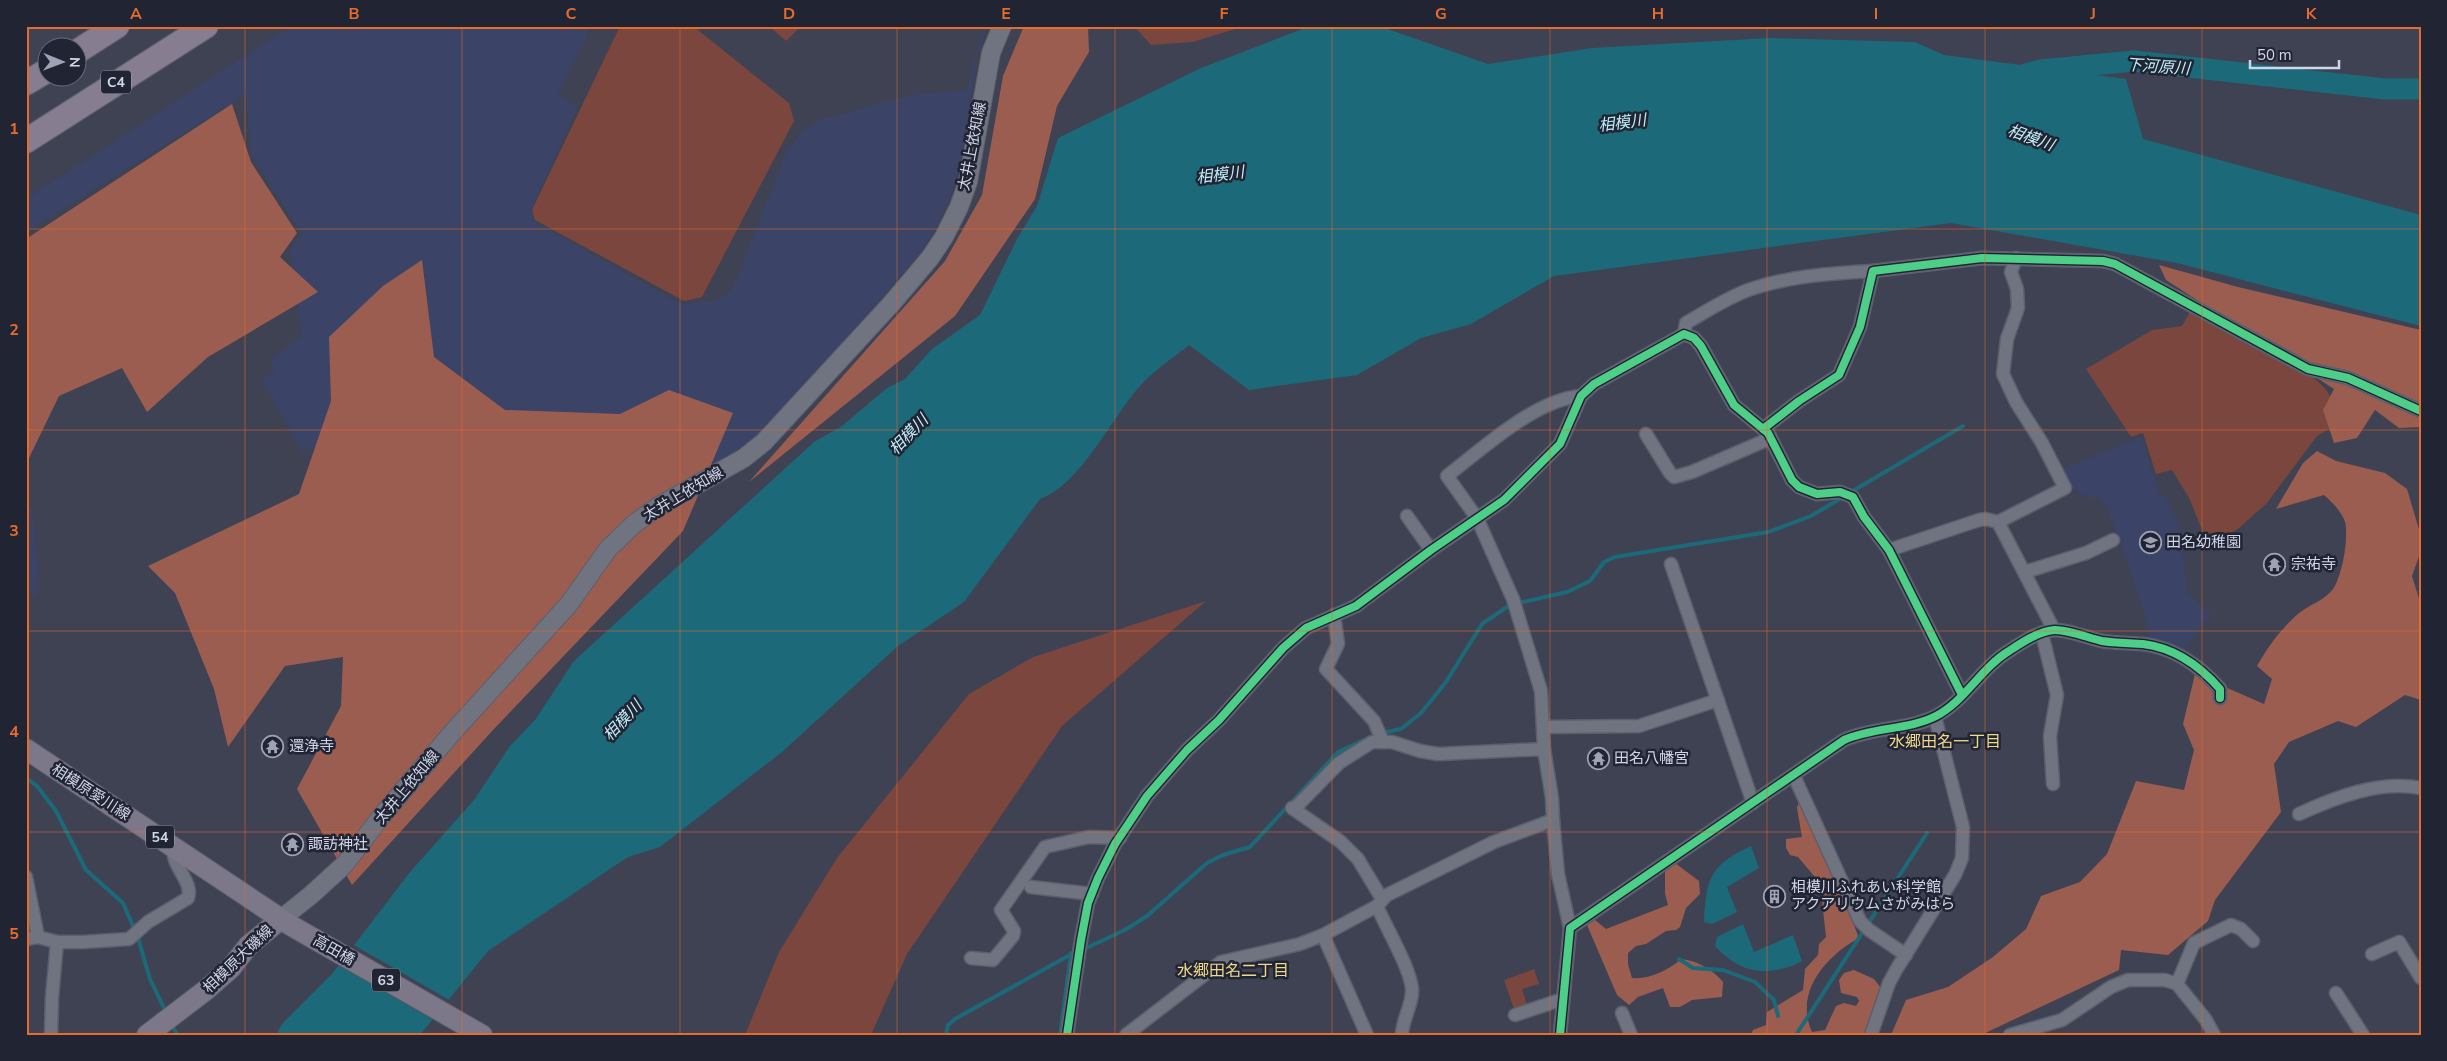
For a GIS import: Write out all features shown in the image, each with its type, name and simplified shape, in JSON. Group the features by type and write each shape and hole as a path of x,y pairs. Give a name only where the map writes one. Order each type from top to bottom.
{"highway":[{"path":"88,45 117,26"},
{"name":"C4","path":"26,141 206,26"},
{"path":"26,83 38,76"}],"main road":[{"name":"太井上依知線","path":"286,922 344,866 384,813 452,733 569,604 608,549 634,524 658,507 744,458 764,442 892,303 930,258 959,207 968,182 991,53 1002,26"},
{"name":"相模原愛川線","path":"26,749 286,922"},
{"name":"相模原大磯線","path":"147,1035 206,990 231,968 248,946 286,922"},
{"name":"高田橋","path":"286,922 482,1035"}],"street":[{"path":"1889,550 1978,520 1986,519 1998,522 2066,488 2042,443 2016,402 2003,374 2007,339 2018,308 2017,289 2011,272 2016,258"},
{"path":"1067,1035 1079,954 1092,894 1120,838 1153,789 1187,750 1218,720 1283,648 1306,628 1356,606 1431,550 1504,500 1560,444 1581,396 1594,384 1684,334 1687,328 1686,323 1724,301 1751,290 1815,275 1969,259 2016,258 2103,261 2115,264 2308,369 2348,378 2421,411"},
{"path":"1646,434 1674,477 1692,472 1767,434 1799,401 1839,375 1860,327 1873,270"},
{"path":"1684,334 1694,338 1701,346 1734,405 1767,434 1792,480 1799,487 1817,494 1840,492 1853,497 1864,517 1889,550 1962,695"},
{"path":"1560,1035 1570,928 1558,874 1552,798 1544,749 1544,727 1540,691 1517,612 1477,518 1447,476 1517,423 1563,398 1581,396"},
{"path":"1407,516 1431,550"},
{"path":"1998,522 2025,572 2048,632 2057,694 2050,736 2053,784"},
{"path":"2025,572 2086,553 2113,540"},
{"path":"1671,564 1752,803"},
{"path":"1334,615 1338,644 1326,669 1381,736 1438,754 1544,749"},
{"path":"1570,928 1794,776 1836,745 1856,735 1935,717 1949,708 1992,662 2009,650 2048,632 2104,641 2146,644 2168,652 2205,672 2220,689 2220,698"},
{"path":"1544,727 1639,726 1718,700"},
{"path":"1871,1035 1889,983 1955,875 1964,847 1962,827 1935,717"},
{"path":"1381,736 1339,763 1293,809 1341,842 1358,858 1380,902 1412,990 1402,1035"},
{"path":"1794,776 1860,921 1869,930 1906,955"},
{"path":"2299,814 2325,802 2376,788 2398,784 2421,788"},
{"path":"1126,1035 1221,962 1300,944 1323,935 1380,902 1494,842 1553,820"},
{"path":"971,958 994,960 1013,936 1014,931 1001,910 1045,847 1090,837 1120,838"},
{"path":"26,877 32,938 57,942 129,939 159,914 188,898 189,889 172,853 174,846"},
{"path":"1031,888 1092,894"},
{"path":"2178,984 2194,943 2227,926 2234,925 2253,940"},
{"path":"1323,935 1367,1035"},
{"path":"51,1035 57,942"},
{"path":"2372,954 2400,942 2421,978"},
{"path":"2010,1035 2062,1020 2124,980 2165,980 2178,984 2198,1008 2214,1035"},
{"path":"2336,993 2363,1035"},
{"path":"1515,1014 1562,999"},
{"path":"1622,1013 1631,1035"}],"shaded area":[{"path":"291,26 591,26 558,95 578,107 531,209 533,221 677,302 685,304 718,300 732,290 787,151 803,130 820,120 911,95 967,90 983,26 987,26 977,55 960,167 946,209 923,250 805,385 753,440 629,515 320,444 302,452 262,380 274,371 270,361 302,335 290,249 302,234 251,155 246,94 26,232 26,199"},
{"path":"620,26 693,26 789,103 794,121 702,297 684,301 535,220 532,210"},
{"path":"769,26 801,26 786,41"},
{"path":"1024,26 1088,26 1089,52 1057,106 1035,199 955,316 749,482 945,261 982,195 1003,76"},
{"path":"1134,26 1245,26 1193,42 1151,45"},
{"path":"232,104 251,162 297,233 280,257 318,292 208,357 147,412 122,368 59,396 29,458 26,452 26,239"},
{"path":"422,260 434,357 505,410 620,414 669,390 733,413 683,531 493,730 352,885 297,789 341,706 343,657 285,666 228,747 214,689 175,593 148,566 299,494 331,401 329,337 383,286"},
{"path":"2159,265 2238,287 2421,330 2421,427 2399,428 2375,410 2357,438 2334,443 2323,410 2334,389 2166,280"},
{"path":"2190,312 2285,359 2318,381 2329,395 2338,424 2317,436 2267,503 2239,528 2209,547 2189,498 2172,470 2156,474 2143,433 2131,437 2086,369 2152,330 2182,326"},
{"name":"田名幼稚園","path":"2141,437 2160,495 2165,494 2181,531 2187,593 2211,614 2182,653 2150,643 2145,615 2107,506 2099,498 2088,497 2074,490 2062,469"},
{"path":"2317,451 2336,461 2385,473 2407,489 2421,536 2421,551 2412,576 2421,605 2421,700 2405,695 2356,727 2338,721 2289,742 2274,764 2281,812 2215,900 2208,921 2168,955 2121,950 2119,970 1981,1035 1891,1035 1906,1000 1948,987 1993,957 2026,929 2041,896 2080,882 2107,854 2136,781 2184,790 2194,750 2183,724 2195,674 2264,704 2272,679 2257,666 2271,644 2286,626 2299,613 2325,597 2333,589 2344,557 2346,529 2344,518 2324,495 2276,509 2303,463"},
{"path":"32,507 38,567 36,600 26,586 26,510"},
{"path":"1206,601 1062,726 907,954 871,1035 745,1035 779,952 837,858 969,694 1033,657"},
{"path":"1799,801 1805,806 1825,861 1844,900 1859,938 1835,955 1816,977 1810,989 1807,1017 1812,1032 1825,1030 1836,1006 1844,1003 1856,1006 1859,1001 1857,997 1841,993 1839,980 1844,973 1854,970 1874,979 1881,988 1868,1035 1751,1035 1753,1030 1766,1025 1767,1012 1803,990 1805,969 1818,955 1819,944 1826,937 1820,883 1798,857 1790,855 1786,848 1786,839 1802,837 1797,808"},
{"path":"1675,863 1699,881 1700,894 1686,908 1680,927 1676,930 1666,931 1646,944 1636,946 1628,953 1628,964 1632,978 1651,976 1671,967 1681,959 1687,960 1704,966 1719,977 1723,982 1722,997 1692,1000 1680,1007 1670,1007 1663,988 1638,997 1629,1005 1617,995 1587,925 1595,920 1606,929 1668,905 1665,893 1665,870"},
{"path":"1534,969 1539,984 1522,989 1527,1005 1514,1009 1504,980"}],"water":[{"name":"相模川","path":"1310,26 1379,26 1488,64 1592,48 1769,38 1915,42 1944,55 2126,79 2143,139 2421,215 2421,326 2177,263 1951,223 1554,276 1471,324 1421,338 1357,375 1249,390 1189,345 1139,387 1082,466 1055,491 1040,499 964,602 898,646 782,752 660,847 628,857 488,951 420,1035 276,1035 282,1024 332,974 410,872 474,800 510,746 535,720 574,661 814,442 842,426 887,388 905,379 932,349 980,315 1017,239 1037,206 1058,138 1201,68"},
{"path":"1751,846 1759,868 1727,887 1737,912 1712,924 1704,922 1706,894 1713,875 1727,860"},
{"path":"1743,924 1754,952 1793,935 1802,961 1778,970 1767,971 1745,968 1734,963 1715,946 1717,937"}],"pier":[{"path":"352,944 451,1001 435,1021 336,964"}],"waterway":[{"name":"下河原川","path":"2022,75 2040,70 2134,61 2385,89 2421,89"},
{"path":"1851,492 1963,426"},
{"path":"1382,733 1401,729 1421,713 1446,682 1482,624 1510,605 1567,592 1590,581 1604,562 1615,557 1768,532 1811,516 1843,497"},
{"path":"1084,949 1125,930 1147,916 1207,863 1223,855 1250,847 1338,752 1370,737"},
{"path":"26,778 37,786 56,811 86,870 123,903 134,928"},
{"path":"1796,1035 1927,833"},
{"path":"138,938 150,979 164,1008"},
{"path":"946,1035 948,1025 955,1019 1077,951"},
{"path":"1060,1035 1071,953"},
{"path":"1679,959 1693,968 1723,970 1755,982 1774,1000 1778,1016"},
{"path":"172,1026 178,1035"}],"cycle path":[{"path":"1763,429 1799,401 1839,375 1860,327 1873,271 1982,258 2103,261 2115,264 2308,369 2348,378 2421,411"},
{"path":"1067,1035 1088,903 1098,878 1115,844 1147,796 1187,750 1219,720 1283,648 1306,628 1356,606 1431,550 1504,500 1560,444 1581,396 1594,384 1684,334 1694,338 1701,346 1734,405 1768,433 1792,480 1799,487 1817,494 1840,492 1853,497 1864,517 1889,550 1962,695"},
{"path":"1560,1035 1570,928 1844,740 1867,733 1925,721 1946,710 1999,658 2030,638 2048,631 2059,630 2102,641 2143,644 2166,649 2186,659 2204,673 2220,689 2220,698"}],"place":[{"name":"田名幼稚園","path":"2150,542"},
{"name":"宗祐寺","path":"2275,564"},
{"name":"還浄寺","path":"273,746"},
{"name":"田名八幡宮","path":"1598,758"},
{"name":"諏訪神社","path":"292,844"},
{"name":"相模川ふれあい科学館 アクアリウムさがみはら","path":"1775,896"}],"district":[{"name":"水郷田名一丁目","path":"1945,741"},
{"name":"水郷田名二丁目","path":"1233,970"}]}
